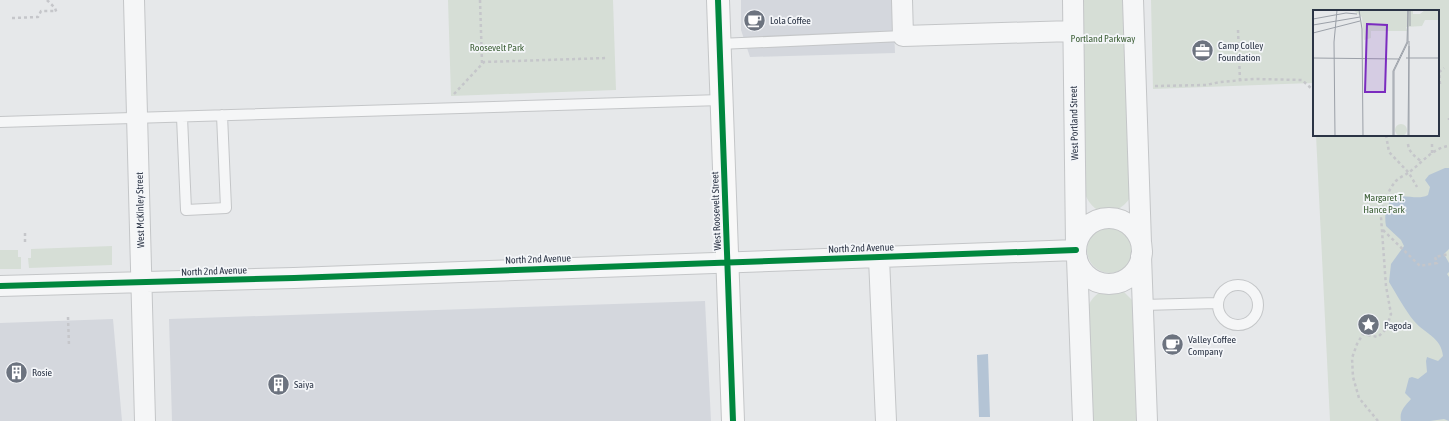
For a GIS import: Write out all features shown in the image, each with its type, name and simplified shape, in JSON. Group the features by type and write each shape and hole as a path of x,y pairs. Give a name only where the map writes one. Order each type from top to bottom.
{"street":[{"name":"West McKinley Street","path":"134,0 145,421"},
{"name":"West Roosevelt Street","path":"718,0 733,421"},
{"path":"902,0 903,36 1073,31"},
{"name":"West Portland Street","path":"1073,0 1076,251 1083,421"},
{"name":"West Portland Street","path":"1133,0 1147,421"},
{"path":"1076,251 1080,235 1087,226 1097,220 1108,218 1119,219 1129,225 1136,233 1141,250"},
{"name":"West Portland Street","path":"1076,251 1081,268 1088,277 1098,282 1109,284 1130,276 1137,267 1141,250"},
{"name":"North 2nd Avenue","path":"0,286 142,283 1076,251"},
{"path":"879,258 886,421"}],"lane":[{"path":"719,44 903,36"},
{"path":"0,122 721,100"},
{"path":"182,117 186,210 226,208 222,115"},
{"path":"1234,284 1241,284 1253,291 1258,303 1258,310 1250,321 1238,325 1231,324 1221,316 1217,303 1222,291 1234,284"},
{"path":"1143,305 1217,303"}],"path":[{"path":"47,0 55,8 57,14"},
{"path":"480,0 482,64"},
{"path":"12,18 38,17 42,11 56,11"},
{"path":"1238,30 1240,81"},
{"path":"440,109 484,62 607,58"},
{"path":"1440,84 1439,72 1444,68"},
{"path":"1151,86 1206,85 1240,81 1302,80 1313,89"},
{"path":"1386,136 1389,152 1409,173 1417,187"},
{"path":"1408,144 1412,154 1422,162"},
{"path":"1432,144 1432,153"},
{"path":"1378,421 1359,398 1353,377 1352,358 1356,344 1363,334 1378,337 1386,329 1391,314 1386,286 1381,216 1383,206 1395,181 1409,173 1432,153 1449,146"},
{"path":"1382,229 1420,266 1437,263 1435,257 1449,254"},
{"path":"25,233 25,245"},
{"path":"68,317 69,346"}],"shaded area":[{"path":"741,0 893,0 895,53 750,57 741,30"},
{"path":"705,301 711,421 172,421 169,319"},
{"path":"113,319 122,421 0,421 0,323"}],"green space":[{"name":"Roosevelt Park","path":"448,0 613,0 616,90 451,96"},
{"name":"Portland Parkway","path":"1078,0 1126,0 1130,198 1124,205 1112,212 1100,211 1094,207 1089,202 1085,194"},
{"name":"Margaret T. Hance Park","path":"1151,0 1449,0 1449,421 1330,421 1316,136 1439,136 1439,10 1313,10 1313,83 1153,89"},
{"path":"1115,227 1119,228 1129,237 1132,241 1132,259 1123,269 1115,273 1105,273 1097,269 1088,259 1087,245 1091,237 1101,228"},
{"path":"112,246 112,265 29,268 28,258 31,258 31,249"},
{"path":"0,250 18,250 18,257 21,257 21,269 0,269"},
{"path":"1111,289 1124,292 1133,301 1139,421 1092,421 1087,310 1096,295 1102,291"}],"water":[{"path":"1445,168 1449,168 1449,249 1444,254 1449,263 1449,272 1447,274 1449,277 1449,421 1444,419 1430,421 1401,421 1402,411 1411,399 1405,393 1409,378 1412,377 1418,379 1427,372 1427,357 1438,361 1443,356 1439,344 1414,321 1389,282 1391,264 1404,246 1401,240 1386,226 1385,214 1387,207 1393,198 1402,196 1424,197 1428,195 1430,187 1425,180 1429,175"},
{"path":"988,354 990,417 979,417 977,355"}],"cycle path":[{"path":"718,0 733,421"},
{"path":"0,286 294,278 1076,250"}],"place":[{"name":"Lola Coffee","path":"755,20"},
{"name":"Camp Colley Foundation","path":"1202,51"},
{"name":"Pagoda","path":"1369,325"},
{"name":"Valley Coffee Company","path":"1173,345"},
{"name":"Rosie","path":"16,372"},
{"name":"Saiya","path":"279,384"}]}
